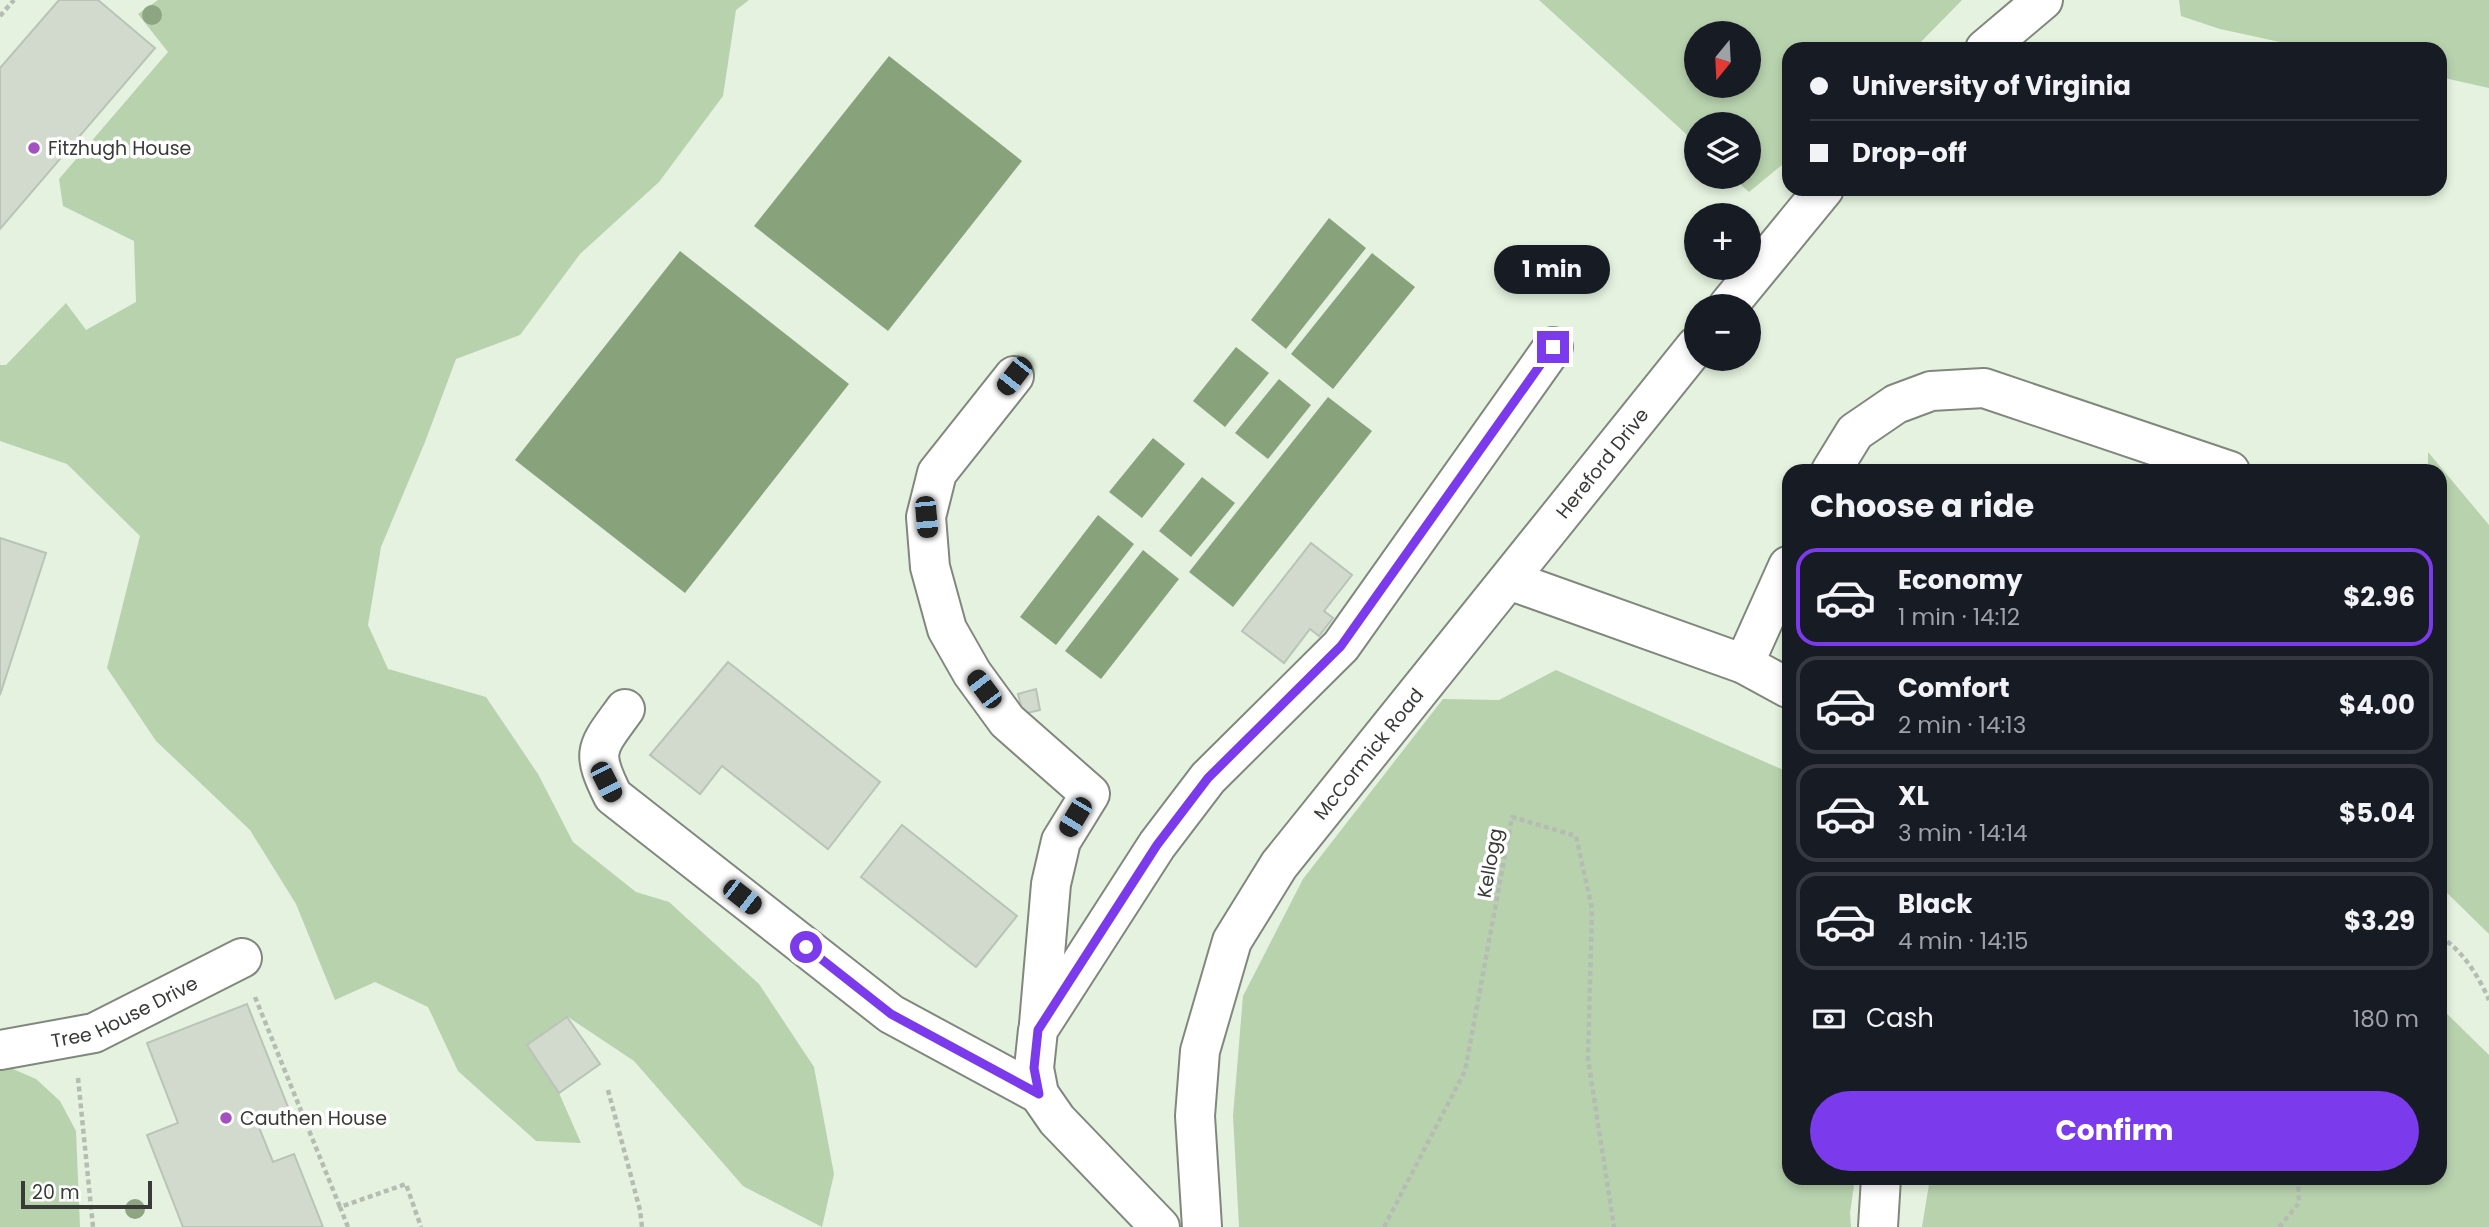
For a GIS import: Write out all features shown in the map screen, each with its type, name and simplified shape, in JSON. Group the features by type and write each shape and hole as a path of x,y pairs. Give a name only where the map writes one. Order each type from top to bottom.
{"street":[{"path":"1993,42 2043,0"},
{"path":"1738,294 1818,196"},
{"path":"1038,1030 1157,845 1208,778 1341,646 1553,347"},
{"name":"Hereford Drive","path":"1509,580 1684,361"},
{"path":"1014,376 937,473 926,517 930,567 947,629 972,673 1007,721 1090,794 1061,841 1051,884 1034,1068 1039,1094 1056,1119 1160,1227"},
{"path":"1835,464 1855,432 1896,404 1931,391 1984,388 2209,464"},
{"path":"1744,664 1782,579"},
{"path":"1509,580 1744,664 1782,685"},
{"name":"McCormick Road","path":"1202,1227 1195,1116 1199,1051 1232,941 1279,865 1509,580"},
{"path":"625,709 600,744 599,769 613,796 891,1014 1039,1094"},
{"name":"Tree House Drive","path":"0,1050 94,1033 242,958"},
{"path":"1878,1227 1881,1185"}],"path":[{"path":"0,16 14,0"},
{"name":"Kellogg","path":"1384,1227 1465,1071 1512,817 1576,836 1592,909 1588,1059 1614,1227"},
{"path":"2447,940 2479,977 2489,1000"},
{"path":"242,958 348,1227"},
{"path":"75,1037 83,1147 93,1227"},
{"path":"608,1090 640,1210 642,1227"},
{"path":"340,1207 406,1184 421,1227"},
{"path":"2279,1227 2299,1203 2298,1185"}],"shaded area":[{"path":"0,0 2489,0 2489,1227 0,1227"},
{"path":"158,0 749,0 736,10 723,96 659,182 580,254 520,335 456,359 381,547 368,625 388,669 486,697 538,774 573,842 636,892 669,902 759,984 814,1067 834,1174 822,1227 743,1186 634,1061 568,1017 527,1045 559,1093 581,1143 536,1141 458,1071 428,1007 375,982 335,1000 296,904 250,830 156,741 107,668 140,536 67,464 0,441 0,365 6,365 66,303 86,330 136,302 134,241 63,206 59,179 168,52 138,14"},
{"path":"1539,0 1962,0 1921,42 1782,42 1782,165 1761,182 1761,112 1684,112 1684,132"},
{"path":"2179,0 2489,0 2489,88 2447,79 2447,42 2280,42 2220,29 2181,16"},
{"path":"889,56 1022,161 888,331 754,226"},
{"path":"1329,218 1366,248 1286,349 1251,320"},
{"path":"680,251 849,384 685,593 515,460"},
{"path":"1372,253 1415,287 1333,389 1291,354"},
{"path":"1236,347 1269,373 1225,427 1193,401"},
{"path":"1279,379 1311,405 1268,459 1235,433"},
{"path":"1328,397 1372,431 1233,607 1189,572"},
{"path":"1153,438 1185,464 1142,518 1109,492"},
{"path":"2428,452 2438,464 2428,464"},
{"path":"2447,475 2489,525 2489,934 2447,893"},
{"path":"1202,477 1235,503 1191,557 1159,531"},
{"path":"1098,515 1134,544 1056,645 1020,617"},
{"path":"1143,550 1179,579 1101,679 1065,651"},
{"path":"1556,670 1782,769 1782,1185 1854,1185 1851,1227 1239,1227 1233,1116 1243,996 1303,879 1443,699 1499,700"},
{"path":"2447,1014 2489,1055 2489,1227 1922,1227 1929,1185 2447,1185"},
{"path":"6,1066 36,1079 60,1101 76,1131 80,1227 0,1227 0,1067"}],"building":[{"name":"Fitzhugh House","path":"59,0 98,0 155,48 0,229 0,68"},
{"path":"0,538 46,553 0,695"},
{"path":"1311,543 1352,575 1324,611 1333,618 1319,636 1310,629 1284,663 1242,631"},
{"path":"728,662 880,782 828,849 722,766 700,794 650,755"},
{"path":"1036,689 1040,710 1023,714 1018,694"},
{"path":"902,825 1017,916 976,967 861,877"},
{"name":"Cauthen House","path":"247,1004 290,1112 258,1125 273,1162 294,1154 323,1227 183,1227 147,1135 178,1123 147,1043"},
{"path":"567,1017 600,1064 559,1093 527,1045"}],"place":[{"name":"Fitzhugh House","path":"34,148"},
{"name":"Cauthen House","path":"226,1118"}],"route":[{"path":"806,947 891,1014 1039,1094 1034,1068 1038,1030 1157,845 1208,778 1341,646 1553,347"}]}
